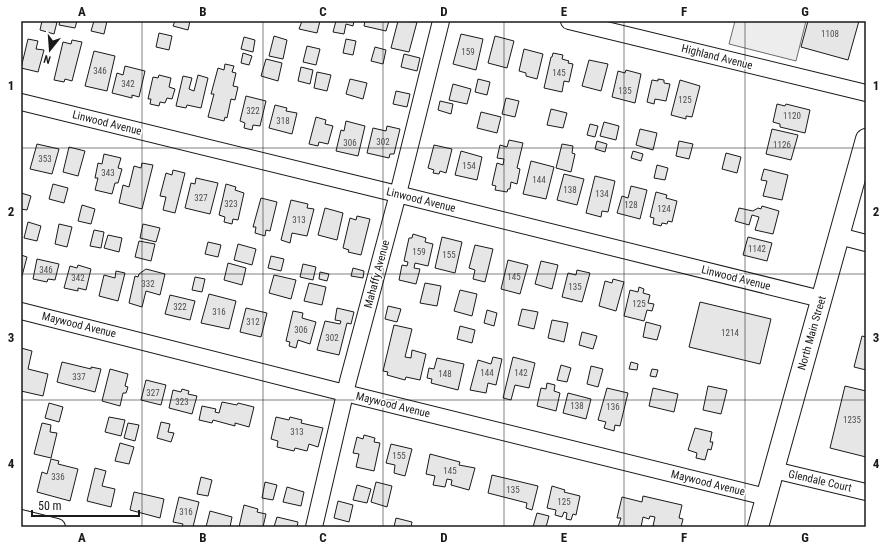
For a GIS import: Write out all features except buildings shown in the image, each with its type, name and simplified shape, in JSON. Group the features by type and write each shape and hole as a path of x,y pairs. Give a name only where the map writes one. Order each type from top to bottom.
{"main road":[{"name":"North Main Street","path":"758,527 866,139"}],"street":[{"name":"Mahaffy Avenue","path":"314,527 345,393 442,21"},
{"name":"Highland Avenue","path":"569,21 866,93"},
{"name":"Linwood Avenue","path":"21,102 821,299"},
{"path":"839,236 866,243"},
{"name":"Maywood Avenue","path":"21,311 766,497"},
{"name":"Glendale Court","path":"774,470 866,492"},
{"path":"21,518 57,527"}],"shaded area":[{"path":"735,21 806,21 796,61 729,44"}]}
